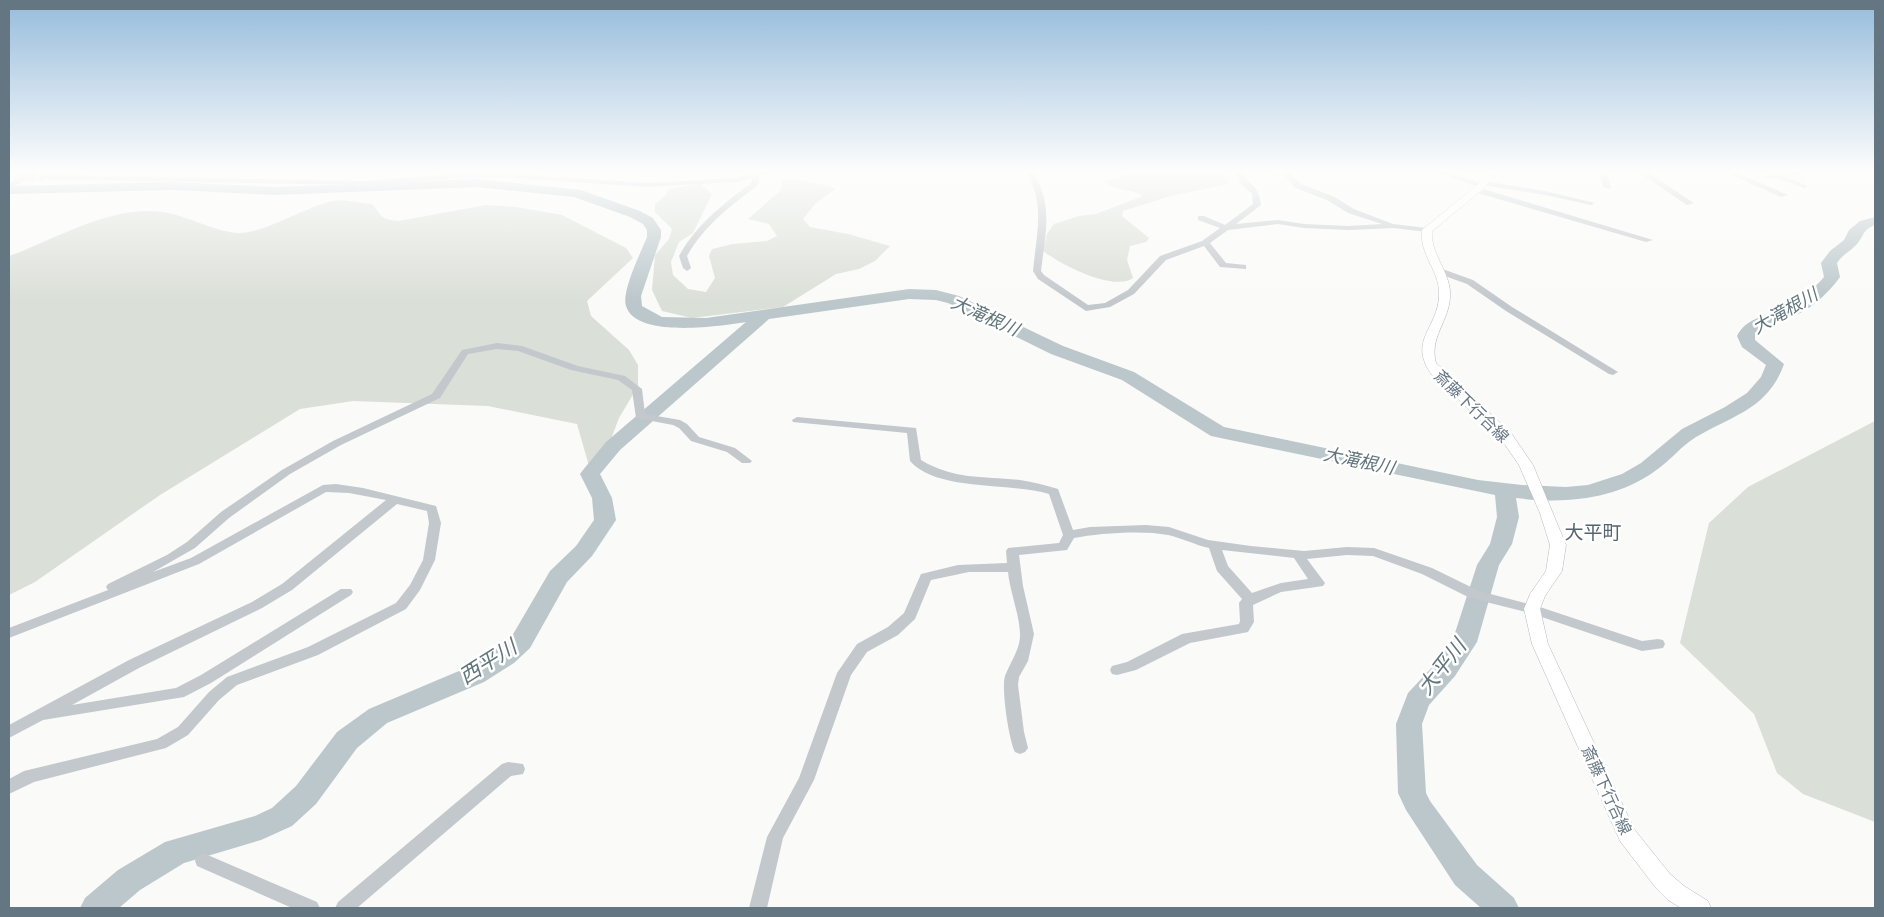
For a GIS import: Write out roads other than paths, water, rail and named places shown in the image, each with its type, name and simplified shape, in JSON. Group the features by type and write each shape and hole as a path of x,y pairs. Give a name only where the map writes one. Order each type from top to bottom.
{"main road":[{"path":"1427,230 1445,215"},
{"name":"斎藤下行合線","path":"1427,230 1427,244 1445,295 1427,349 1430,366 1506,436 1527,469 1547,513 1558,545 1554,570 1538,594 1532,609 1540,644 1627,835 1663,881 1676,893 1700,908"}],"street":[{"path":"687,268 683,256 687,247 718,215"},
{"path":"1044,215 1037,271 1041,277 1086,308 1107,305 1130,292 1163,258 1205,243 1244,215"},
{"path":"1360,215 1394,226"},
{"path":"1560,215 1649,240"},
{"path":"1201,218 1226,228 1278,222 1304,226 1349,228 1394,226 1427,230"},
{"path":"1205,243 1218,256 1223,265 1243,267"},
{"path":"1437,270 1470,282 1509,310 1613,372"},
{"path":"69,610 172,558 191,545 225,515 286,472 337,443 436,396 465,352 497,346 519,348 575,368 621,378 637,389 640,416 676,422 683,426 695,439 731,450 746,461"},
{"path":"797,420 912,430 916,460 923,466 965,480 1042,487 1054,492 1069,535 1063,547 1012,551 1027,634 1021,661 1012,677 1011,685 1016,732 1020,748"},
{"path":"9,633 195,561 323,489 335,487 354,490 432,509 435,523 429,560 415,587 401,606 313,651 232,681 214,696 183,731 161,744 30,776 9,787"},
{"path":"9,732 134,664 257,605 287,586 394,500"},
{"path":"1069,535 1090,531 1146,529 1169,531 1214,545 1298,555 1347,551 1374,552 1427,571 1474,595 1532,609 1642,646 1658,644"},
{"path":"1214,545 1222,568 1250,600"},
{"path":"1117,670 1131,666 1187,638 1243,628 1247,622 1246,603 1266,592 1300,583 1318,583 1298,555"},
{"path":"758,908 775,837 806,780 844,674 862,648 893,631 910,616 926,577 965,570 1014,568"},
{"path":"38,716 179,693 206,679 346,592"},
{"path":"344,908 508,769 517,769"},
{"path":"203,861 311,908"}],"waterway":[{"name":"大滝根川","path":"636,215 648,221 654,230 654,237 633,296 634,307 640,313 659,322 706,323 909,294 936,295 953,299 1057,350 1128,376 1218,432 1478,486 1544,493 1588,491 1629,479 1648,467 1689,433 1732,411 1754,397 1763,388 1775,364 1748,343 1745,336 1748,331 1758,323 1789,312 1818,293 1832,277 1829,263 1835,254 1851,242 1854,233 1865,224 1875,221"},
{"name":"西平川","path":"96,908 129,880 176,852 261,827 282,817 306,795 347,740 378,716 475,675 505,656 521,642 558,577 584,551 605,520 602,498 590,474 613,446 764,315"},
{"name":"大平川","path":"1503,908 1466,875 1420,810 1412,793 1409,724 1417,700 1446,669 1465,642 1488,565 1501,544 1508,517 1505,490"}],"district":[{"name":"大平町","path":"1593,532"}]}
